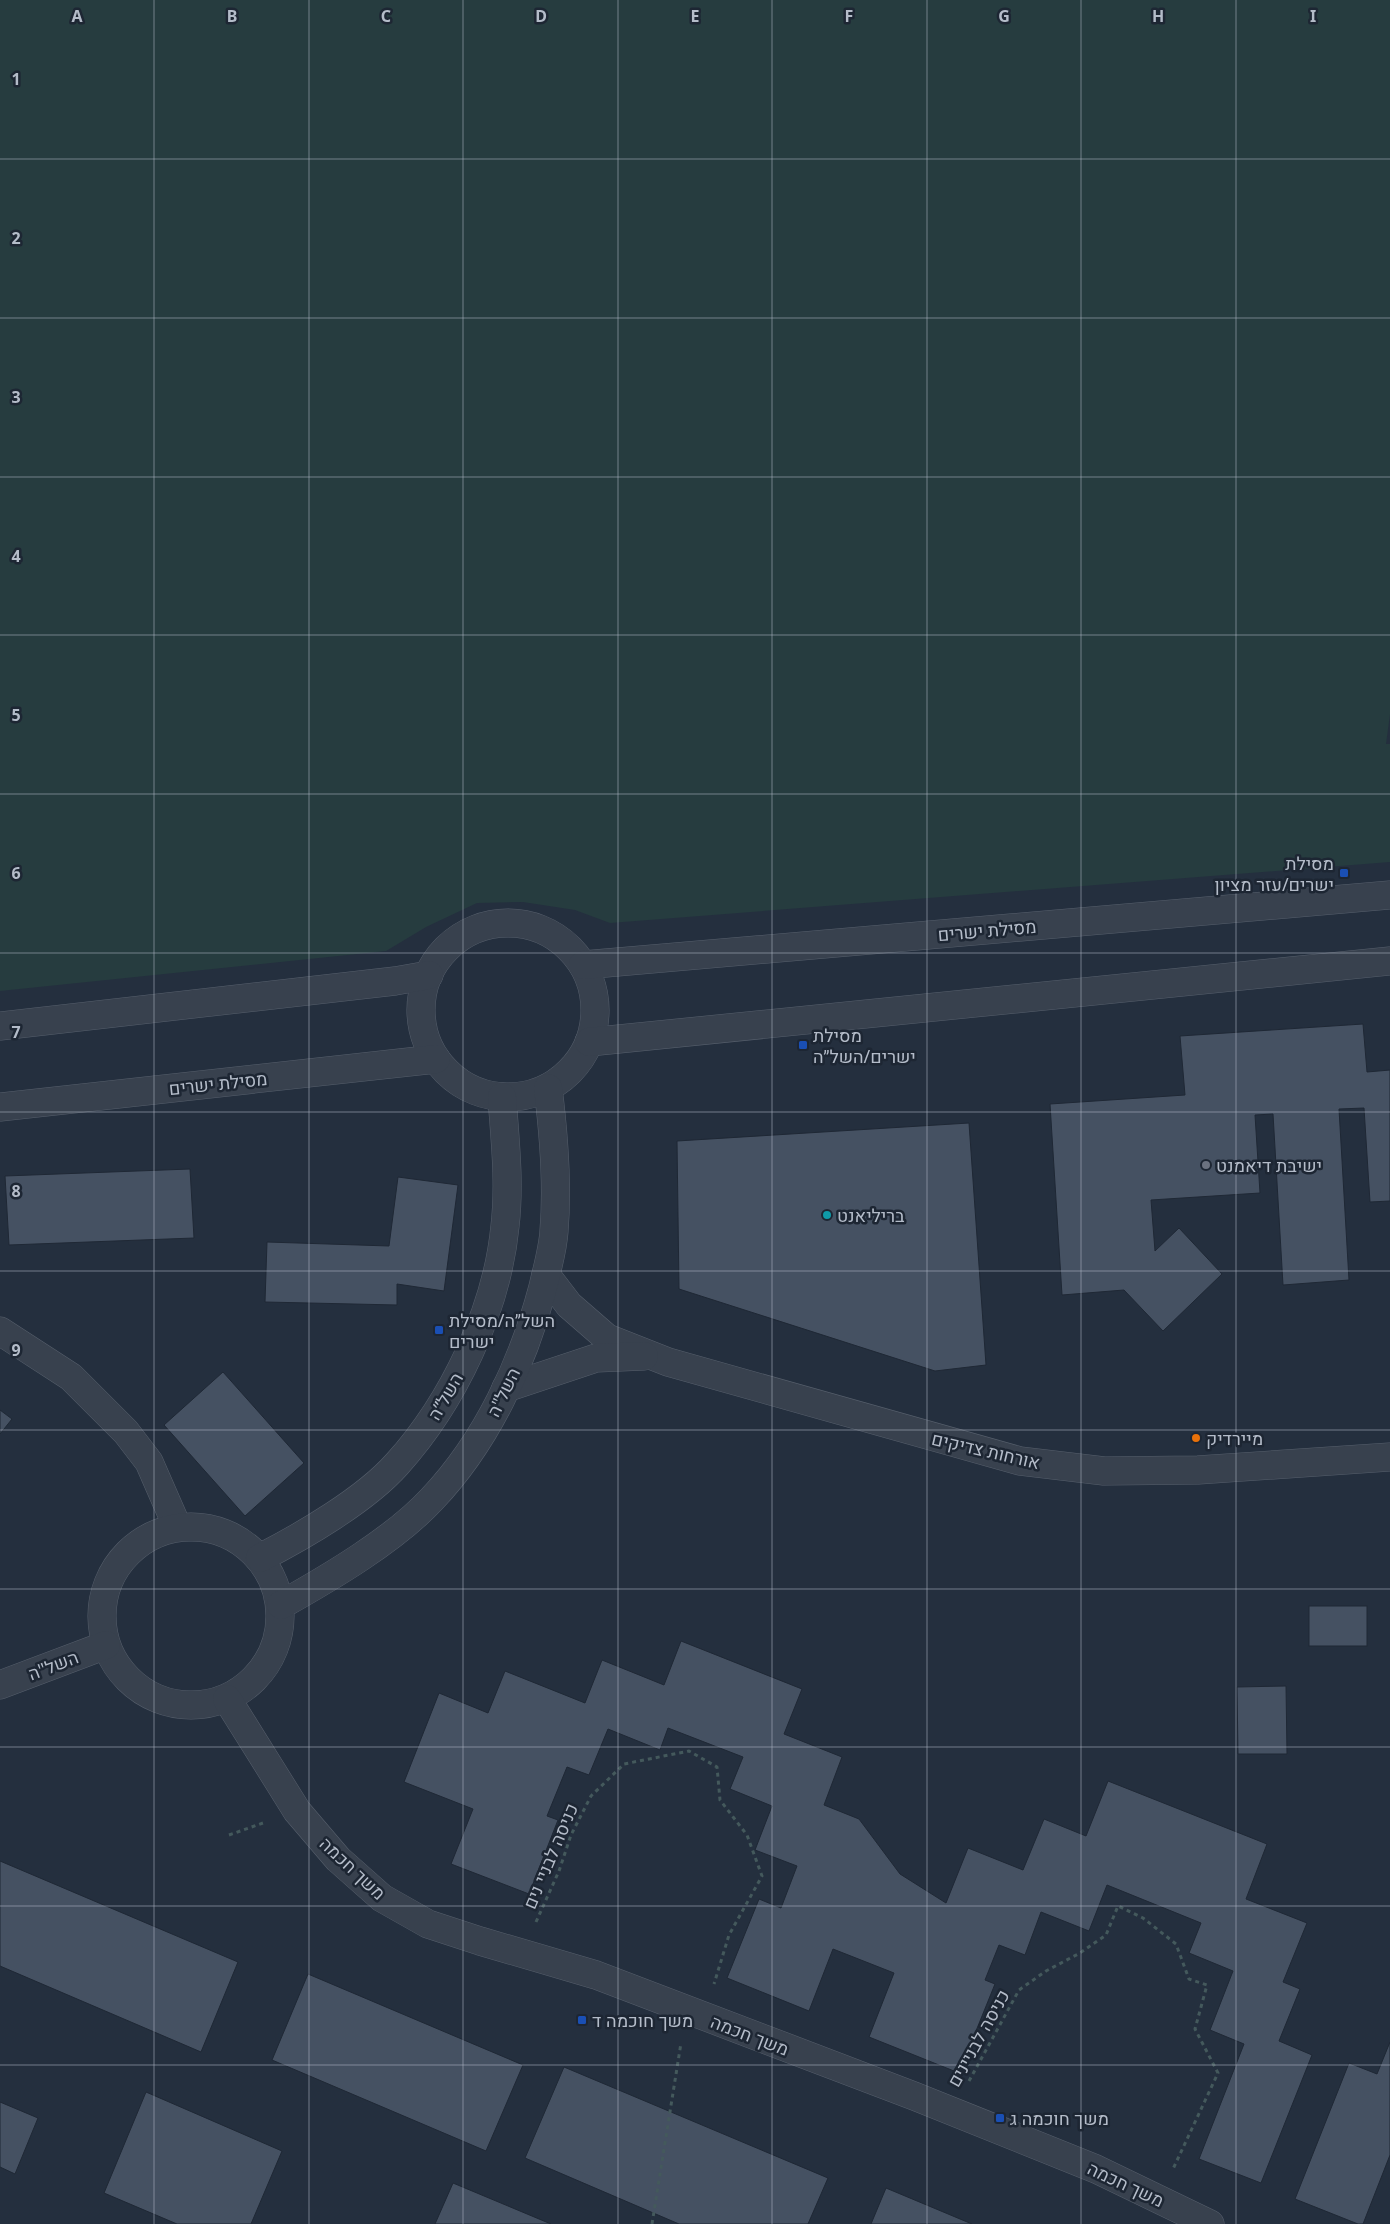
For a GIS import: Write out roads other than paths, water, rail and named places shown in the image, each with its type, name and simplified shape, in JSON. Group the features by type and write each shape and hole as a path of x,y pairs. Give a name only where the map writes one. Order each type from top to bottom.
{"street":[{"name":"מסילת ישרים","path":"583,965 1390,894"},
{"path":"503,922 527,924 549,933 568,946 583,965 591,983 595,1002 595,1022 589,1042 579,1060 566,1076 548,1088 526,1096 502,1097 476,1091 454,1078 436,1059 426,1039 422,1018 422,996 428,975 441,954 459,938 480,927 503,922"},
{"path":"589,1042 1390,961"},
{"path":"0,1026 395,981 428,975"},
{"name":"מסילת ישרים","path":"0,1107 436,1059"},
{"name":"השל\"ה","path":"281,1606 330,1577 392,1534 432,1500 466,1456 491,1418 533,1324 546,1275 554,1234 556,1194 555,1152 548,1088"},
{"name":"השל”ה","path":"260,1558 303,1536 361,1495 396,1465 426,1428 449,1393 487,1308 505,1227 507,1155 502,1097"},
{"name":"אורחות צדיקים","path":"546,1275 570,1305 607,1338 668,1362 1020,1461 1104,1471 1198,1470 1390,1456"},
{"path":"0,1332 71,1377 126,1432 149,1462 177,1526"},
{"path":"506,1388 596,1358 653,1355"},
{"path":"177,1526 209,1528 237,1538 260,1558 274,1580 281,1606 279,1634 269,1661 251,1684 226,1699 198,1706 168,1703 142,1691 120,1670 106,1644 102,1619 105,1593 115,1568 132,1548 153,1534 177,1526"},
{"name":"השל\"ה","path":"0,1684 106,1644"},
{"name":"משך חכמה","path":"226,1699 297,1811 338,1859 382,1898 428,1924 596,1975 1096,2169 1210,2224"}],"place":[{"name":"מסילת ישרים/עזר מציון","path":"1344,873"},
{"name":"מסילת ישרים/השל״ה","path":"803,1045"},
{"name":"ישיבת דיאמנט","path":"1206,1165"},
{"name":"בריליאנט","path":"827,1215"},
{"name":"השל״ה/מסילת ישרים","path":"439,1330"},
{"name":"מיירדיק","path":"1196,1438"},
{"name":"משך חוכמה ד","path":"582,2020"},
{"name":"משך חוכמה ג","path":"1000,2118"}]}
